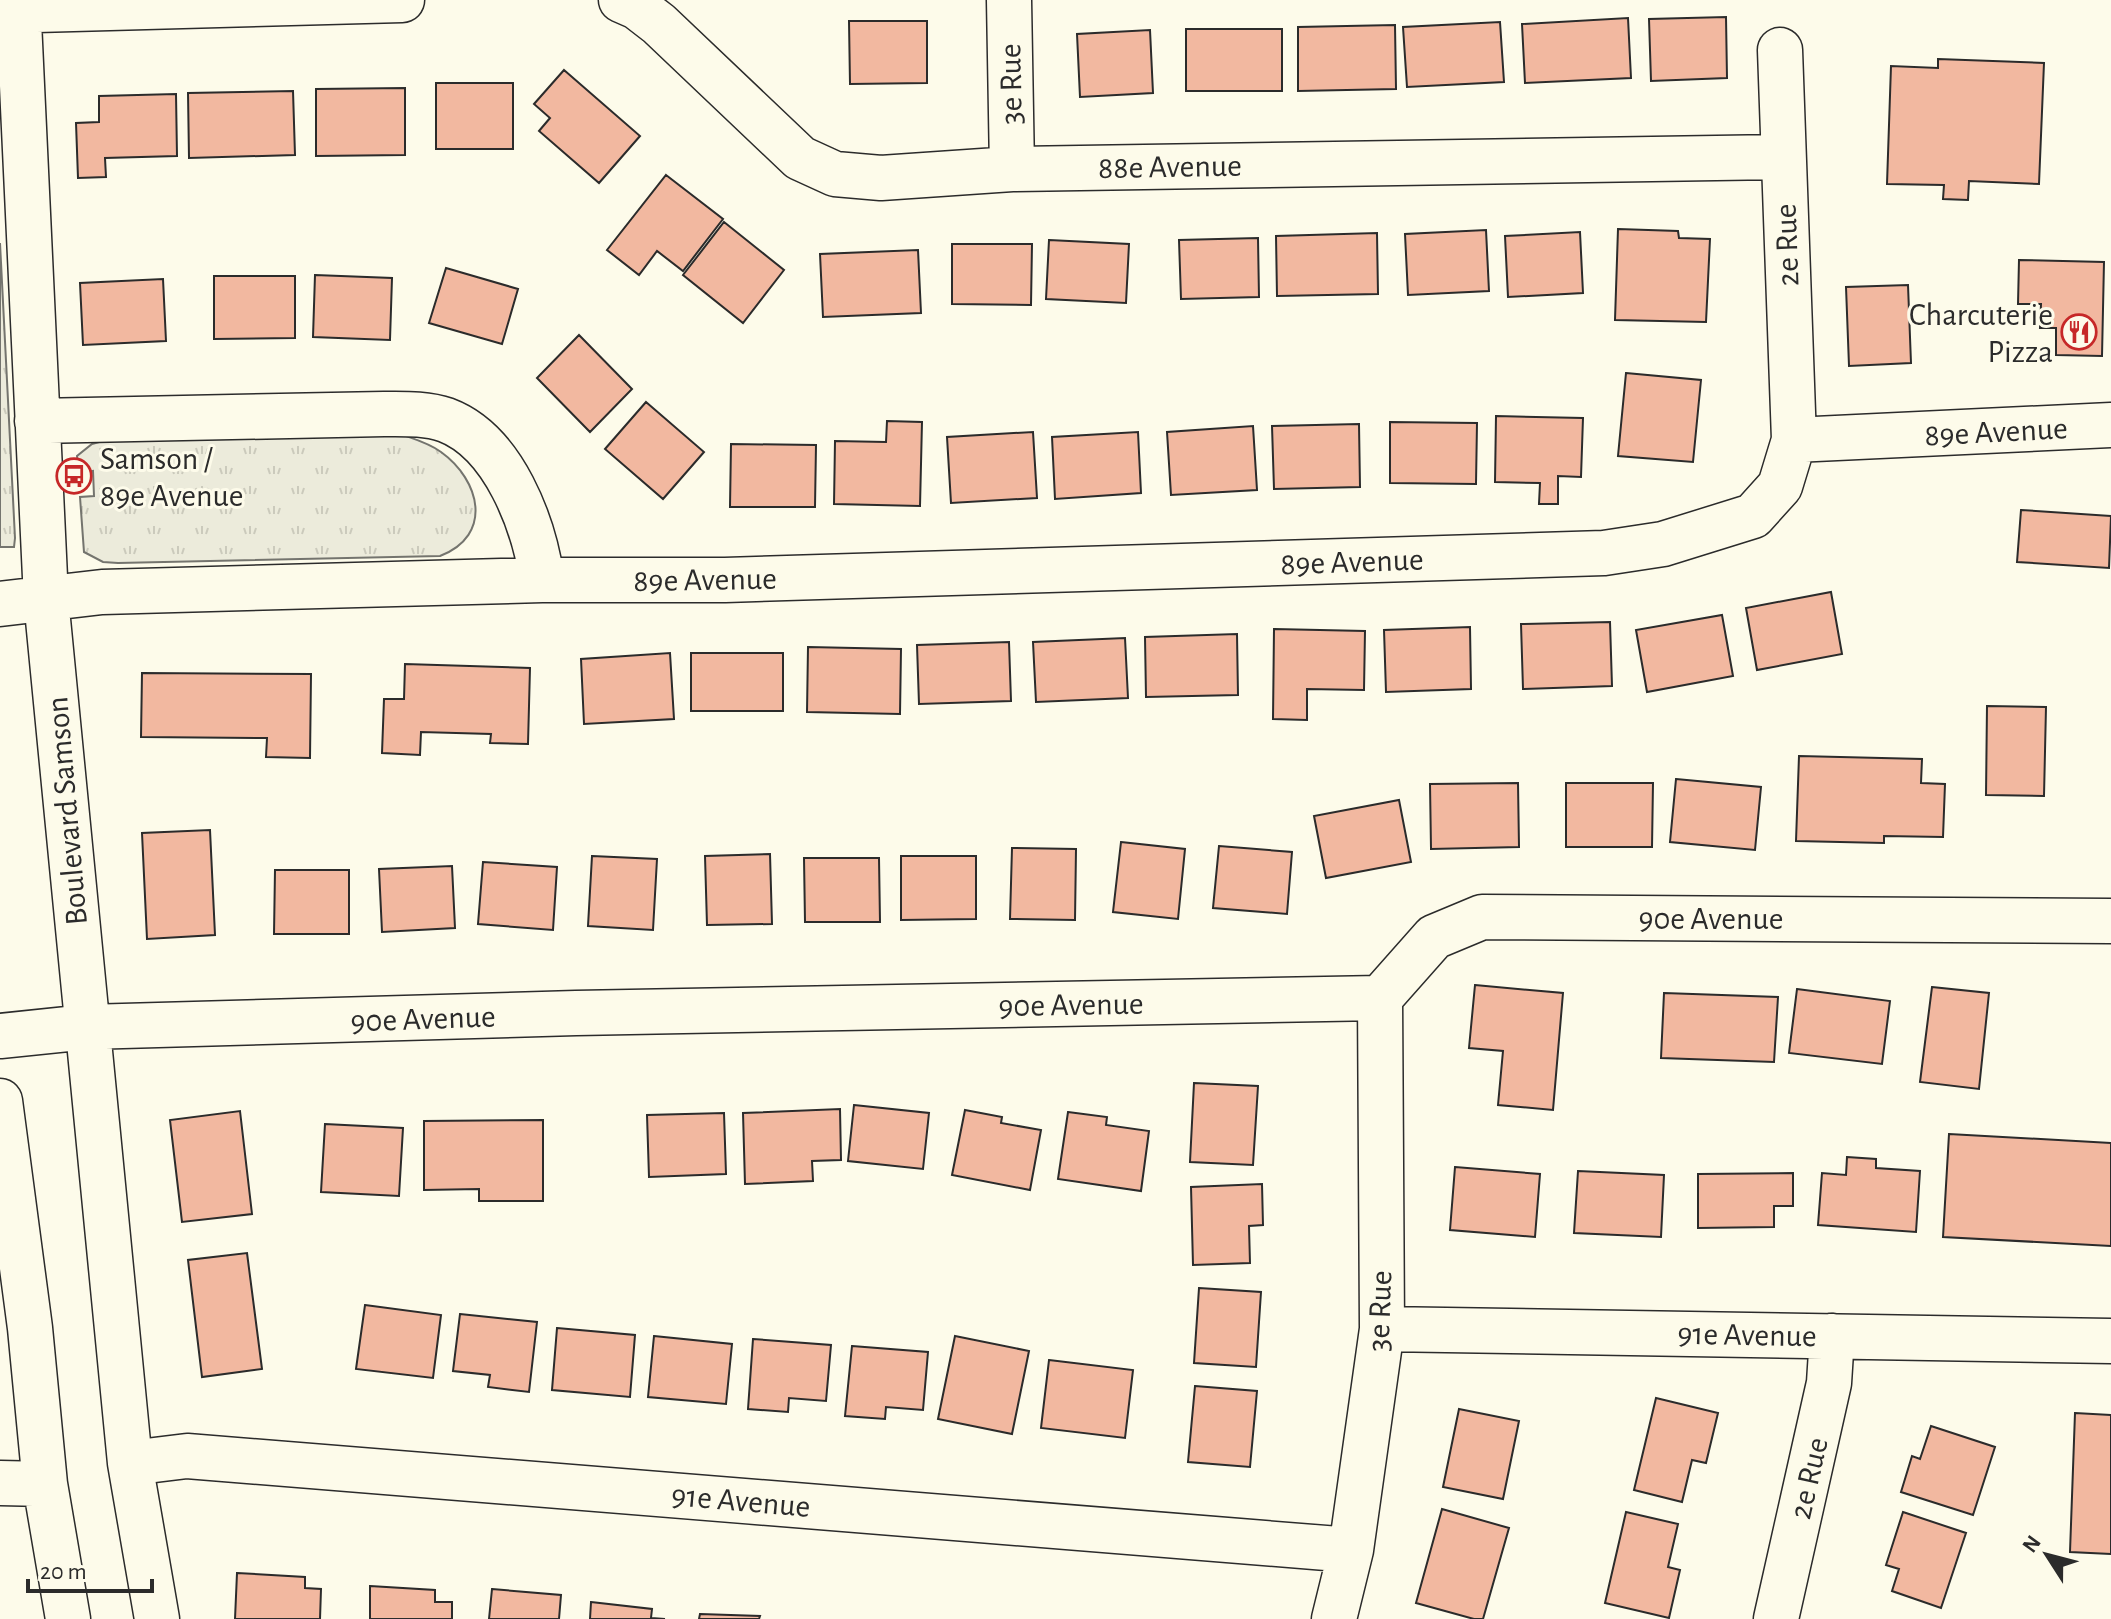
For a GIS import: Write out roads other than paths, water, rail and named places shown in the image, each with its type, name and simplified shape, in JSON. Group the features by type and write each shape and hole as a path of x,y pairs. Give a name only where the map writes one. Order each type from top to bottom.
{"street":[{"path":"12,7 402,0"},
{"name":"88e Avenue","path":"621,0 637,7 659,24 800,158 835,174 881,178 1012,169 1783,157"},
{"name":"3e Rue","path":"1009,0 1012,169"},
{"name":"Boulevard Samson","path":"12,7 46,599 130,1463 157,1619"},
{"name":"2e Rue","path":"1780,50 1794,440"},
{"path":"37,421 384,414 446,420 463,429 499,465 525,515 539,558 542,580"},
{"name":"89e Avenue","path":"0,604 102,592 542,580 710,581 1604,553 1663,544 1753,516 1780,486 1794,440 2111,425"},
{"name":"90e Avenue","path":"0,1036 87,1027 592,1012 1380,998 1434,937 1482,917 2111,921"},
{"name":"3e Rue","path":"1334,1619 1351,1550 1382,1329 1380,998"},
{"path":"0,1101 30,1328 45,1484 68,1619"},
{"name":"91e Avenue","path":"1382,1329 2111,1341"},
{"name":"2e Rue","path":"1776,1619 1829,1383 1832,1336"},
{"name":"91e Avenue","path":"130,1463 187,1456 1351,1550"},
{"path":"0,1483 45,1484"}],"place":[{"name":"Charcuterie Pizza","path":"2079,332"},
{"name":"Samson / 89e Avenue","path":"74,476"}]}
